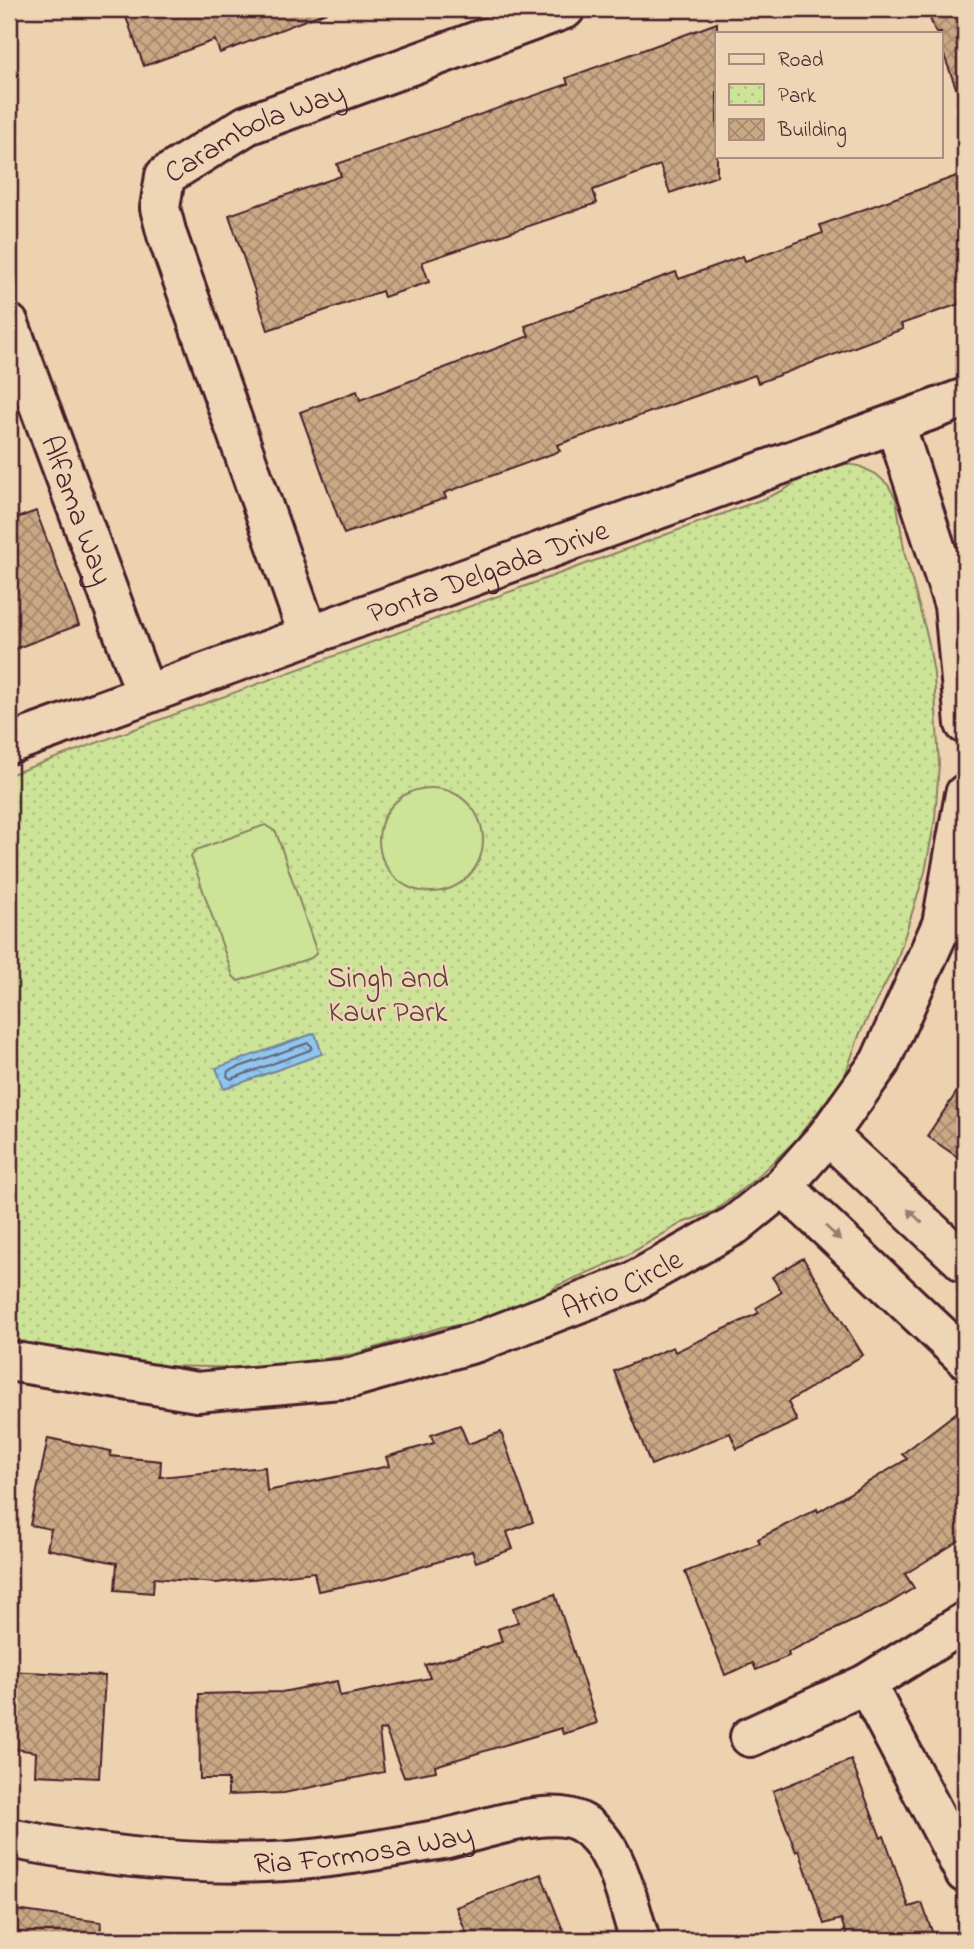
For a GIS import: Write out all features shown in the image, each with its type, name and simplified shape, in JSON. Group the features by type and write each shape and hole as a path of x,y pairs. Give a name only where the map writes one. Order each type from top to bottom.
{"street":[{"name":"Carambola Way","path":"308,634 166,235 160,208 165,176 247,125 565,9"},
{"name":"Alfama Way","path":"9,324 146,694"},
{"name":"Ponta Delgada Drive","path":"9,744 965,398"},
{"path":"895,424 954,605 965,724"},
{"name":"Atrio Circle","path":"9,1361 197,1392 351,1378 477,1342 631,1283 735,1225 783,1186 828,1135 880,1062 942,924 965,794"},
{"path":"828,1135 965,1263"},
{"path":"783,1186 965,1358"},
{"path":"750,1737 866,1685 965,1622"},
{"path":"866,1685 965,1873"},
{"name":"Ria Formosa Way","path":"9,1838 85,1853 228,1863 320,1858 452,1838 555,1815 582,1823 603,1843 612,1859 640,1940"}],"green space":[{"name":"Singh and Kaur Park","path":"841,463 859,466 876,474 888,485 896,499 905,555 928,639 934,674 939,764 935,819 925,872 896,963 860,1033 844,1078 794,1142 756,1178 715,1211 682,1223 624,1257 559,1285 529,1305 481,1322 442,1327 355,1354 260,1368 161,1366 27,1346 9,1339 9,775 766,498 811,472"},
{"path":"431,788 451,792 468,803 479,820 483,840 479,860 468,877 451,888 431,892 411,888 394,877 383,860 379,840 383,820 394,803 411,792"},
{"path":"265,825 276,832 317,953 311,958 238,981 233,976 191,856 196,850"}],"water":[{"path":"315,1033 322,1054 224,1089 216,1068"}],"building":[{"path":"123,9 329,11 220,53 215,40 144,66"},
{"path":"926,9 965,9 965,104 962,104 942,50 942,32 936,32"},
{"path":"717,23 717,176 670,193 660,165 593,190 597,203 422,262 429,282 384,297 382,291 268,330 229,215 341,176 337,164 568,84 566,78"},
{"path":"965,173 965,302 901,324 903,329 758,383 755,375 557,445 560,451 444,493 446,498 344,534 300,412 357,391 360,400 529,336 525,326 676,272 679,279 743,256 745,261 823,233 820,225"},
{"path":"36,511 79,625 9,651 9,521"},
{"path":"965,1080 965,1162 927,1136"},
{"path":"803,1258 863,1355 788,1402 797,1421 737,1449 730,1433 651,1465 614,1371 673,1347 675,1352 759,1313 756,1308 782,1292 772,1277"},
{"path":"965,1406 965,1537 905,1574 914,1588 888,1604 788,1652 789,1656 756,1670 753,1663 725,1675 685,1572 760,1543 758,1539 817,1509 818,1512 907,1459 902,1454"},
{"path":"460,1425 468,1444 501,1432 533,1522 507,1532 513,1549 476,1562 472,1551 386,1578 318,1591 314,1572 216,1583 154,1578 153,1593 115,1590 117,1563 47,1549 51,1529 30,1525 48,1438 111,1451 110,1456 161,1461 160,1477 265,1467 267,1491 389,1466 386,1457 434,1443 431,1435"},
{"path":"555,1594 597,1723 563,1734 561,1728 435,1766 436,1771 404,1777 385,1729 379,1731 384,1772 284,1793 228,1795 228,1779 200,1779 199,1694 282,1692 337,1681 340,1696 430,1678 425,1665 502,1642 498,1629 518,1622 513,1608"},
{"path":"9,1671 105,1676 99,1778 35,1775 36,1752 9,1748"},
{"path":"851,1760 881,1838 884,1836 909,1907 922,1903 935,1940 848,1940 841,1919 824,1924 799,1850 796,1852 773,1791"},
{"path":"541,1874 564,1933 545,1940 469,1940 456,1907"},
{"path":"16,1910 101,1922 100,1940 12,1940"}]}
